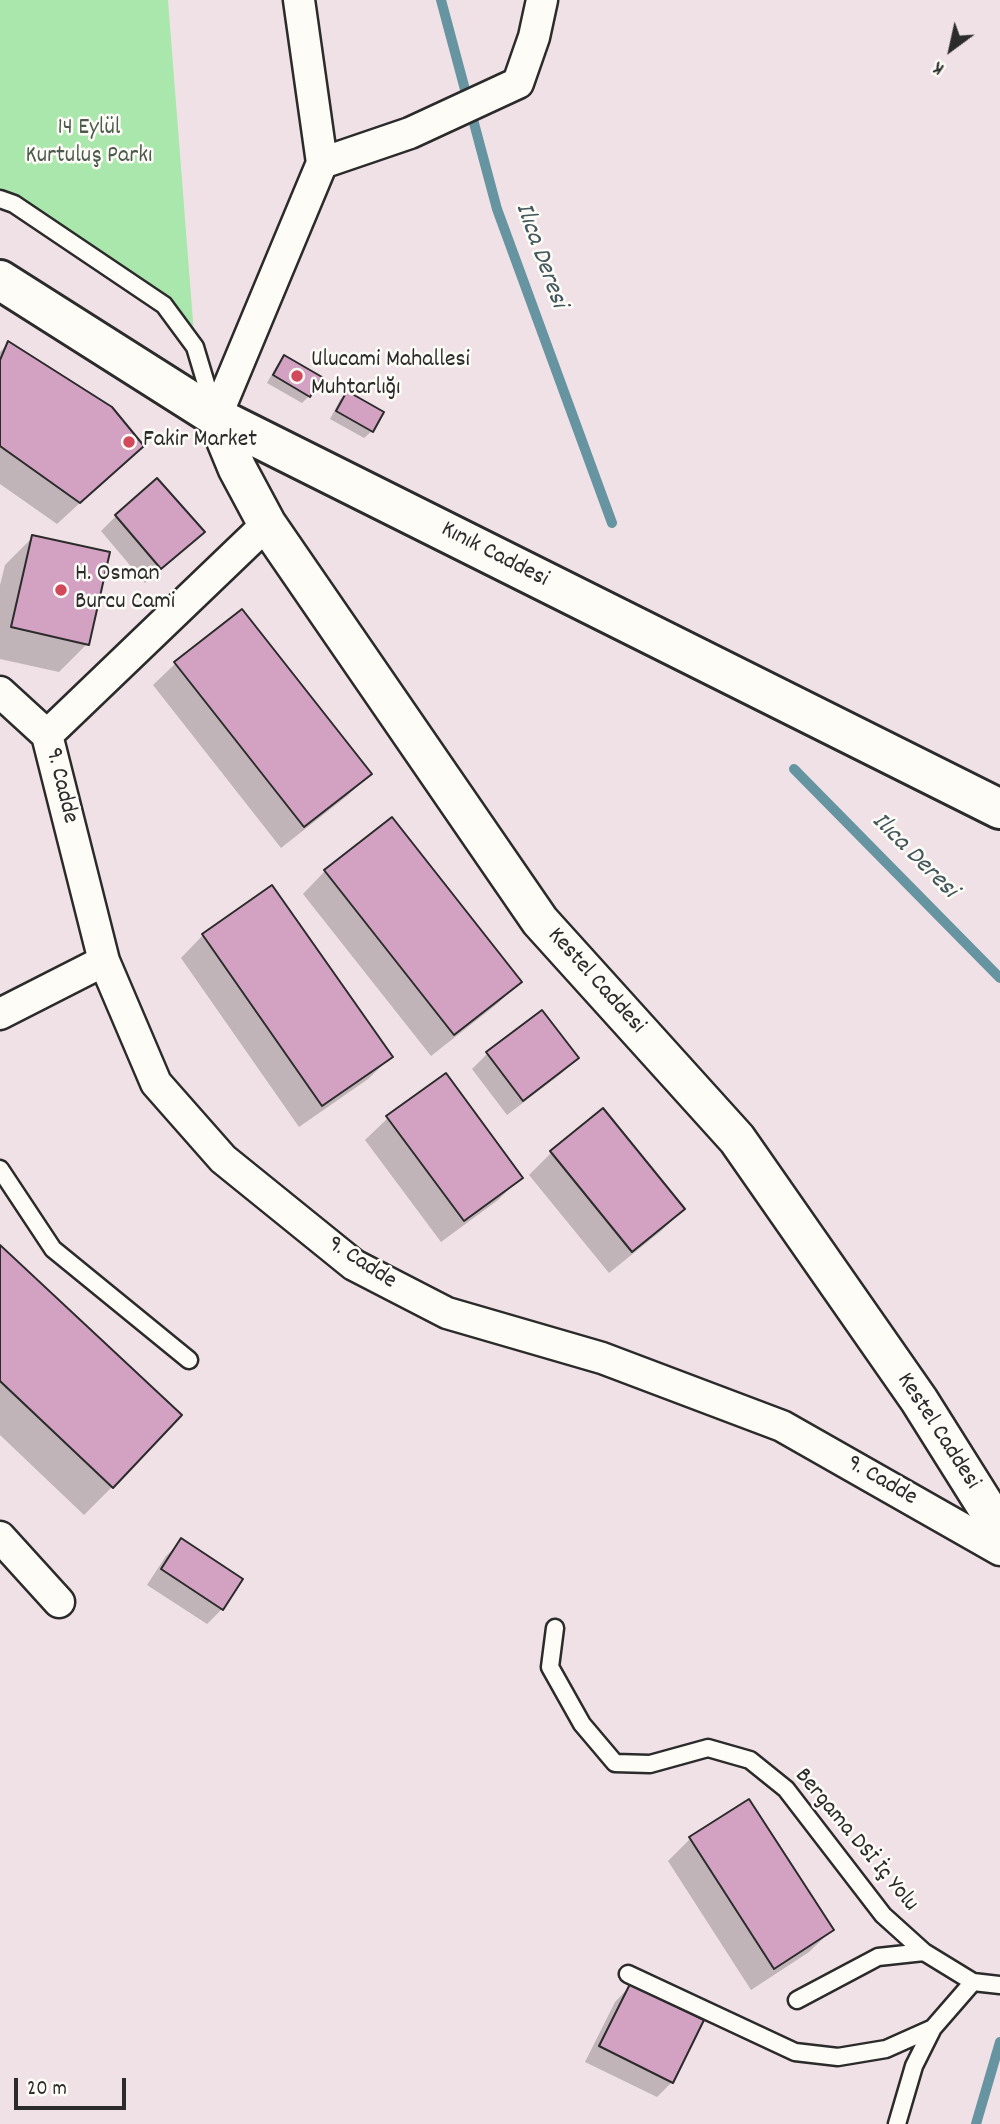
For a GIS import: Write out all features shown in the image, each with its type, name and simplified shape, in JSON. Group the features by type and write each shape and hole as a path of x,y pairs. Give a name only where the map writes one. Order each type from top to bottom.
{"main road":[{"name":"Kınık Caddesi","path":"0,280 216,416 263,441 1000,809"}],"street":[{"path":"216,416 322,163 299,0"},
{"path":"322,163 410,133 518,83 534,37 542,0"},
{"name":"Kestel Caddesi","path":"216,416 237,468 267,524 540,921 737,1139 919,1401 1000,1529"},
{"path":"47,735 267,524"},
{"name":"9. Cadde","path":"0,692 47,735 104,961 156,1083 223,1159 354,1265 447,1313 602,1358 782,1426 1000,1550"},
{"path":"0,1014 104,961"},
{"path":"0,1537 59,1602"}],"lane":[{"path":"0,199 15,204 164,305 195,347 216,416"},
{"path":"0,1169 53,1249 189,1360"},
{"name":"Bergama DSİ İç Yolu","path":"555,1629 550,1667 582,1724 615,1763 650,1764 708,1748 750,1760 786,1789 883,1915 924,1952 973,1982 1000,1985"},
{"name":"Bergama DSİ İç Yolu","path":"797,2000 878,1957 924,1952"},
{"path":"628,1975 795,2052 838,2057 886,2049 933,2028"},
{"path":"897,2124 914,2066 933,2028 973,1982"}],"green space":[{"name":"14 Eylül Kurtuluş Parkı","path":"0,0 168,0 195,347 164,305 0,199"}],"building":[{"path":"8,341 112,407 144,446 80,503 0,446 0,360"},
{"name":"Ulucami Mahallesi Muhtarlığı","path":"284,355 322,377 310,397 273,375"},
{"path":"347,391 384,412 373,432 336,411"},
{"path":"157,478 205,532 161,569 115,515"},
{"name":"H. Osman Burcu Cami","path":"32,535 110,552 89,645 11,627"},
{"path":"242,609 372,774 304,827 174,662"},
{"path":"392,817 522,982 454,1035 324,870"},
{"path":"272,885 393,1057 322,1106 202,934"},
{"path":"542,1010 579,1058 523,1101 486,1052"},
{"path":"446,1073 523,1178 464,1221 386,1116"},
{"path":"603,1108 685,1209 632,1252 550,1151"},
{"path":"0,1245 182,1415 113,1488 0,1381"},
{"path":"181,1538 243,1579 223,1610 161,1569"},
{"path":"749,1799 834,1930 774,1969 689,1837"},
{"path":"630,1984 704,2020 673,2083 599,2046"}],"waterway":[{"name":"Ilıca Deresi","path":"441,0 497,209 612,523"},
{"name":"Ilıca Deresi","path":"794,769 1000,978"},
{"path":"976,2124 1000,2042"}],"place":[{"name":"Ulucami Mahallesi Muhtarlığı","path":"297,376"},
{"name":"Fakir Market","path":"129,442"},
{"name":"H. Osman Burcu Cami","path":"61,590"}]}
